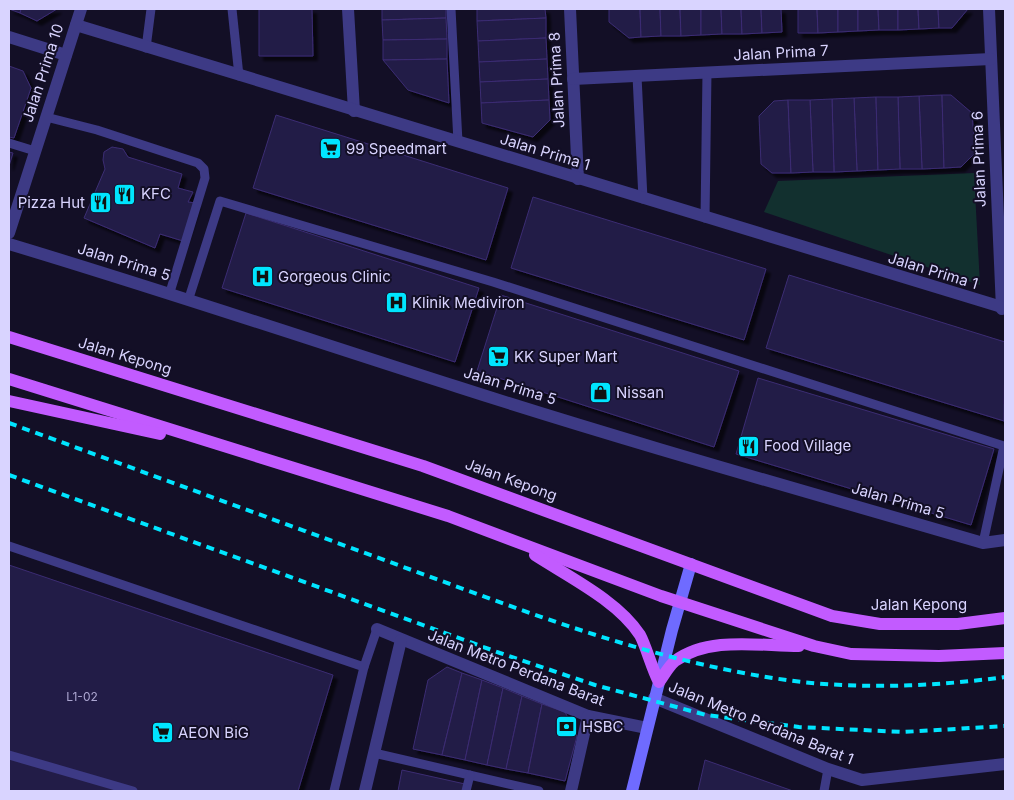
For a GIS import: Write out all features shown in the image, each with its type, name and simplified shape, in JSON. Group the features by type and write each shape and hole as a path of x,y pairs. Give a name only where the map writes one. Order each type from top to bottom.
{"main road":[{"name":"Jalan Kepong","path":"9,337 423,466 832,616 880,624 958,624 1005,618"},
{"path":"9,379 448,516 679,603 814,646 851,654 939,656 1005,653"},
{"path":"9,401 244,452"},
{"path":"515,542 593,592 631,623 641,638 658,682"},
{"path":"658,682 674,662 692,650 707,646 814,646"}],"street":[{"name":"Jalan Prima 10","path":"9,233 81,9"},
{"path":"348,9 354,110"},
{"name":"Jalan Prima 8","path":"570,9 578,179"},
{"name":"Jalan Prima 6","path":"989,9 991,59 1001,175 1004,309"},
{"name":"Jalan Prima 1","path":"76,25 146,48 1004,309"},
{"path":"9,37 66,55"},
{"name":"Jalan Prima 7","path":"573,79 991,59"},
{"name":"Jalan Prima 5","path":"9,244 189,298 460,388 984,543 1005,540"},
{"path":"632,791 658,682 691,564"},
{"name":"Jalan Metro Perdana Barat","path":"377,629 588,716 647,728"},
{"path":"365,791 400,640"},
{"name":"Jalan Metro Perdana Barat 1","path":"654,698 854,778 867,780 1005,764"},
{"path":"571,791 588,716"}],"lane":[{"path":"146,48 151,9"},
{"path":"232,9 240,76"},
{"path":"451,9 458,142"},
{"path":"706,218 708,72"},
{"path":"637,76 643,199"},
{"path":"46,117 198,163 204,169 205,178 170,292"},
{"path":"9,143 35,151"},
{"path":"189,298 220,201 493,282 1004,446 984,543"},
{"path":"9,546 364,667"},
{"path":"334,791 364,667 377,629"},
{"path":"374,753 540,791"},
{"path":"9,755 133,791"},
{"path":"824,791 828,769"},
{"path":"466,791 470,775"}],"green space":[{"path":"974,173 980,285 764,212 778,181"}],"building":[{"path":"9,9 21,9 20,13"},
{"path":"21,9 57,9 37,21 20,13"},
{"path":"259,9 312,9 313,56 259,56"},
{"path":"382,9 446,9 446,18 382,20"},
{"path":"477,9 545,9 546,18 477,21"},
{"path":"609,9 640,9 641,37 629,38 609,22"},
{"path":"640,9 660,9 661,36 641,37"},
{"path":"660,9 680,9 681,36 661,36"},
{"path":"680,9 701,9 701,35 681,36"},
{"path":"701,9 721,9 722,34 701,35"},
{"path":"721,9 741,9 742,34 722,34"},
{"path":"741,9 761,9 762,33 742,34"},
{"path":"761,9 781,9 782,32 762,33"},
{"path":"798,9 817,9 818,33 798,33"},
{"path":"817,9 838,9 838,32 818,33"},
{"path":"838,9 858,9 858,31 838,32"},
{"path":"858,9 878,9 879,30 858,31"},
{"path":"878,9 898,9 898,30 879,30"},
{"path":"898,9 918,9 919,29 898,30"},
{"path":"918,9 938,9 939,28 919,29"},
{"path":"938,9 968,9 952,28 939,28"},
{"path":"446,18 447,39 383,40 382,20"},
{"path":"546,18 546,38 478,41 477,21"},
{"path":"546,38 547,59 479,62 478,41"},
{"path":"447,39 447,59 383,60 383,40"},
{"path":"447,59 449,103 408,90 383,60"},
{"path":"547,59 548,79 480,82 479,62"},
{"path":"9,66 23,71 31,88 14,138 9,137"},
{"path":"548,79 549,100 481,103 480,82"},
{"path":"942,95 944,168 922,169 919,96"},
{"path":"942,95 951,95 972,113 975,153 961,167 944,168"},
{"path":"919,96 922,169 900,169 898,97"},
{"path":"876,97 878,170 857,171 854,98"},
{"path":"876,97 898,97 900,169 878,170"},
{"path":"854,98 857,171 834,172 832,99"},
{"path":"832,99 834,172 813,172 810,100"},
{"path":"549,100 550,120 533,137 482,123 481,103"},
{"path":"788,100 791,173 772,173 761,164 759,116 774,101"},
{"path":"788,100 810,100 813,172 791,173"},
{"path":"276,115 508,188 486,260 253,188"},
{"path":"112,147 123,149 128,157 182,174 178,188 193,192 188,202 196,203 183,241 160,234 155,248 84,218 105,169 104,152"},
{"path":"9,152 13,153 9,166"},
{"path":"533,197 766,269 744,340 511,268"},
{"path":"246,213 479,288 455,362 222,288"},
{"path":"789,275 1005,342 1004,421 766,348"},
{"path":"501,295 739,371 714,447 477,371"},
{"path":"758,378 994,449 971,525 736,454"},
{"name":"AEON BiG","path":"9,565 333,675 298,791 9,791"},
{"path":"447,667 462,673 442,755 413,749 428,680"},
{"path":"462,673 482,680 465,760 442,755"},
{"path":"482,680 503,688 487,765 465,760"},
{"path":"503,688 522,696 506,769 487,765"},
{"path":"522,696 542,704 528,773 506,769"},
{"path":"542,704 565,712 577,736 565,781 528,773"},
{"path":"705,760 793,791 698,791"},
{"path":"402,770 465,784 463,791 398,791"}],"railway":[{"path":"9,423 591,634 695,663 748,674 827,684 878,686 955,683 1005,677"},
{"path":"9,475 500,653 595,685 706,715 799,727 903,732 1005,726"}],"place":[{"name":"99 Speedmart","path":"330,149"},
{"name":"KFC","path":"125,194"},
{"name":"Pizza Hut","path":"101,203"},
{"name":"Gorgeous Clinic","path":"262,277"},
{"name":"Klinik Mediviron","path":"396,303"},
{"name":"KK Super Mart","path":"498,357"},
{"name":"Nissan","path":"600,393"},
{"name":"Food Village","path":"748,446"},
{"name":"HSBC","path":"566,727"},
{"name":"AEON BiG","path":"162,733"}]}
